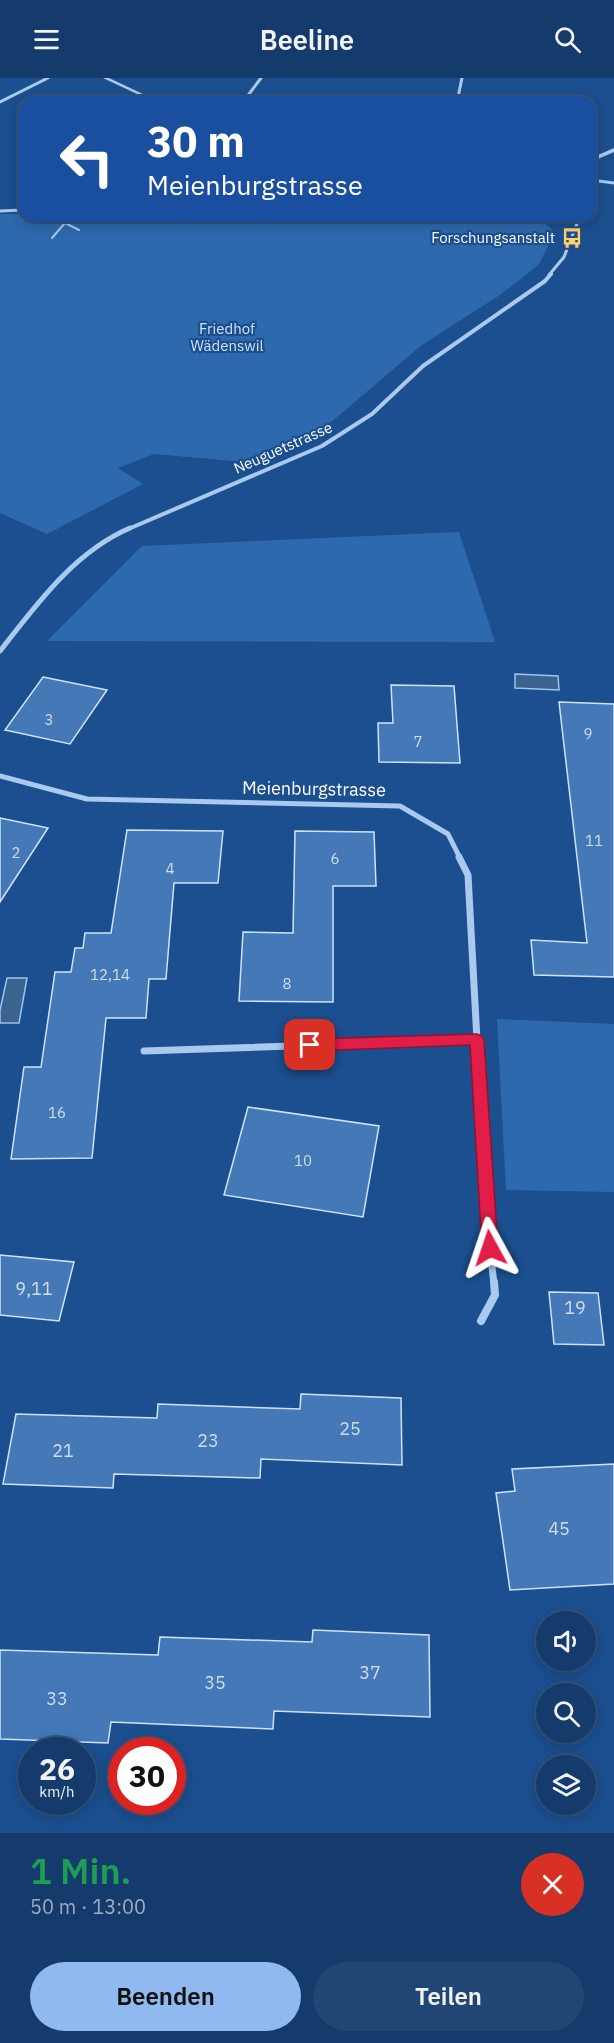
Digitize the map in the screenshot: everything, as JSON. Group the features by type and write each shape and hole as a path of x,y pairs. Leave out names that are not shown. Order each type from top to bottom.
{"street":[{"path":"0,102 48,78"},
{"path":"105,78 145,96"},
{"path":"248,96 261,78"},
{"path":"458,96 462,78"},
{"path":"0,97 7,98"},
{"path":"597,157 614,150"},
{"path":"597,182 614,183"},
{"path":"0,211 18,210"},
{"name":"Neuguetstrasse","path":"0,651 49,589 83,558 123,531 322,446 372,414 423,366 546,281 564,257 578,222"},
{"name":"Meienburgstrasse","path":"0,776 87,799 400,806 448,834 468,875 488,1224 495,1295 481,1321"},
{"path":"144,1051 477,1040"}],"lane":[{"path":"52,238 65,223 79,230"}],"green space":[{"name":"Friedhof Wädenswil","path":"0,214 18,214 18,222 543,222 555,232 539,264 531,271 500,295 422,345 331,422 296,442 245,462 154,454 118,468 143,484 47,534 0,513"},
{"path":"459,532 495,642 47,641 142,546"},
{"path":"497,1019 614,1024 614,1192 506,1190"}],"shaded area":[{"path":"515,674 558,676 559,690 515,688"},
{"path":"7,978 27,978 19,1023 0,1023 0,1010"}],"building":[{"path":"43,677 107,690 70,744 5,730"},
{"path":"391,685 454,686 460,763 379,762 378,723 393,723"},
{"path":"559,702 614,704 614,977 534,975 531,940 587,943"},
{"path":"0,818 48,828 0,902"},
{"path":"127,830 223,831 218,883 174,883 166,979 149,979 146,1018 106,1018 92,1158 11,1159 24,1067 41,1067 55,972 71,972 75,948 83,948 85,933 111,933"},
{"path":"295,831 374,832 376,886 333,886 333,1002 239,1001 243,932 293,933"},
{"path":"248,1107 379,1126 363,1217 224,1195"},
{"path":"0,1255 74,1262 59,1321 0,1315"},
{"path":"549,1292 598,1293 604,1345 554,1344"},
{"path":"301,1394 401,1398 402,1465 261,1459 260,1478 114,1474 113,1488 3,1484 16,1414 157,1418 158,1404 300,1409"},
{"path":"614,1464 614,1584 510,1590 496,1493 515,1491 512,1469"},
{"path":"313,1630 429,1635 430,1717 274,1711 273,1729 111,1722 108,1743 96,1743 96,1737 0,1739 0,1650 158,1655 160,1637 312,1642"}],"place":[{"name":"Forschungsanstalt","path":"572,238"}],"route":[{"path":"310,1045 477,1040 490,1248"}]}
